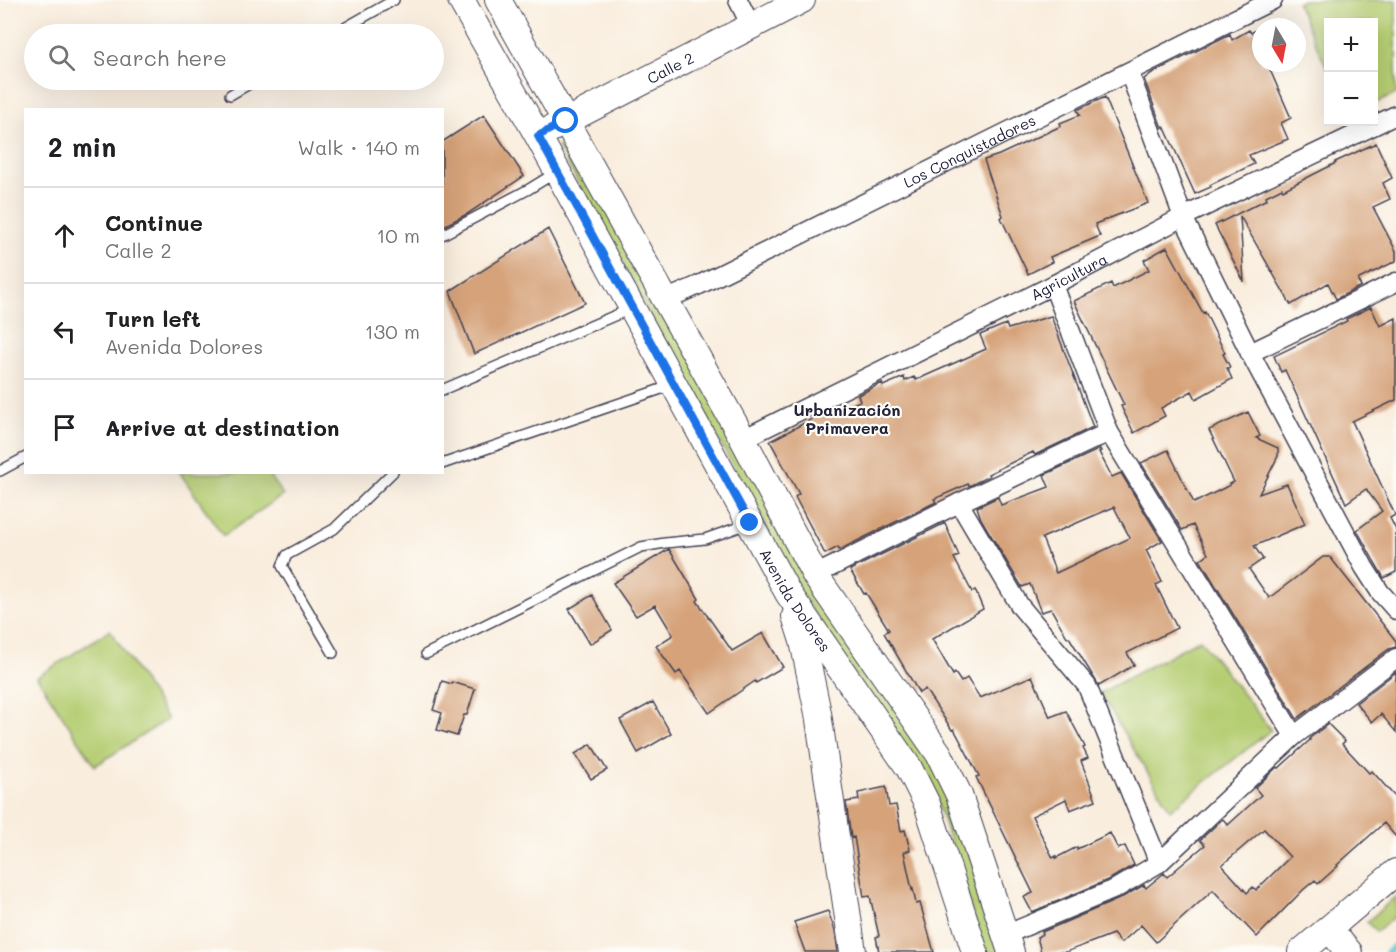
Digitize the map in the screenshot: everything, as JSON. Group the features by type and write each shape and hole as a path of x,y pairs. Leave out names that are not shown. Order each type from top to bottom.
{"main road":[{"name":"Avenida Dolores","path":"461,0 558,172 788,593 909,768 927,804 975,952"},
{"name":"Avenida Dolores","path":"498,0 743,439 815,575 939,754 959,795 1008,943"},
{"name":"Calle 2","path":"538,136 802,0"},
{"path":"788,593 803,642 818,713 853,952"},
{"path":"1301,952 1396,872"},
{"path":"1329,929 1349,952"}],"street":[{"path":"738,0 751,26"},
{"name":"Los Conquistadores","path":"665,300 1273,0"},
{"path":"1129,72 1183,217 1250,353 1364,567 1380,592 1396,610"},
{"name":"Agricultura","path":"743,439 1053,285 1183,217 1396,115"},
{"path":"1250,353 1396,282"},
{"path":"1053,285 1109,432 1294,736"},
{"path":"815,575 1109,432"},
{"path":"959,503 1020,606 1087,686 1159,863"},
{"path":"1008,943 1115,889 1159,863 1294,736 1396,658"}],"lane":[{"path":"352,24 394,0"},
{"path":"230,95 239,90"},
{"path":"444,234 558,172"},
{"path":"444,389 632,308"},
{"path":"444,463 674,384"},
{"path":"0,471 24,458"},
{"path":"333,652 282,566 287,555 334,529 391,474"},
{"path":"426,654 640,547 705,539 750,523"}],"green space":[{"path":"1303,0 1396,0 1396,94 1378,102 1378,18 1324,18 1324,61 1306,18 1297,3"},
{"path":"569,140 931,758 951,798 1002,952 985,952 937,801 797,587 558,146"},
{"path":"181,474 268,474 283,495 223,536"},
{"path":"110,630 168,719 95,766 37,677"},
{"path":"1200,639 1271,730 1170,810 1100,693"},
{"path":"1396,896 1396,915 1376,932 1367,922"}],"building":[{"path":"1249,30 1252,72 1271,72 1291,118 1281,123 1288,139 1249,155 1254,164 1195,194 1164,126 1162,128 1144,79 1230,34 1232,40"},
{"path":"1105,97 1148,203 1095,224 1100,236 1050,257 1052,262 1028,274 1001,218 1003,216 984,160 1061,126 1060,123 1080,115 1077,110"},
{"path":"484,115 524,176 467,214 444,226 444,141"},
{"path":"1376,143 1392,178 1383,183 1390,199 1373,207 1396,251 1396,261 1359,279 1361,286 1336,299 1328,283 1291,305 1240,216 1244,282 1215,225 1267,199 1266,196 1282,188 1283,190"},
{"path":"548,229 585,303 474,354 450,291"},
{"path":"1167,247 1203,313 1205,312 1225,353 1223,354 1230,367 1227,368 1232,379 1196,399 1192,391 1161,408 1165,416 1134,433 1121,406 1124,405 1074,301 1111,283 1113,288 1149,270 1144,260"},
{"path":"1371,307 1380,326 1396,318 1396,400 1352,421 1395,515 1390,518 1396,530 1396,572 1384,578 1357,530 1382,511 1366,489 1346,503 1285,370 1281,372 1274,356"},
{"path":"1051,316 1093,427 1035,455 1033,452 969,486 968,484 934,499 936,502 839,550 838,547 825,554 795,497 799,494 770,441 827,411 829,414 860,401 858,395 882,383 883,386 904,377 905,381 914,377 916,380 986,349 980,335 1006,324 1008,329"},
{"path":"1248,412 1260,436 1256,438 1278,448 1278,456 1259,494 1287,484 1305,524 1254,546 1263,559 1249,569 1269,598 1323,557 1330,557 1396,641 1396,647 1389,649 1297,719 1200,560 1208,554 1193,525 1182,530 1141,463 1168,450 1194,503 1234,482 1209,430"},
{"path":"1100,449 1099,452 1112,477 1121,473 1162,541 1146,550 1162,582 1156,585 1177,628 1127,653 1134,665 1099,686 1051,609 1041,612 1030,584 1022,587 981,519 977,507 998,497 1001,505 1049,487 1044,475","holes":["1114,507 1130,538 1056,573 1042,538"]},
{"path":"945,523 959,556 954,558 972,592 975,590 983,609 932,639 953,675 955,673 961,682 967,678 980,698 1032,676 1050,717 1066,711 1085,747 1083,748 1088,758 1081,761 1096,800 1070,810 1066,799 1032,816 1053,858 1110,833 1118,849 1125,846 1134,865 1110,879 1032,912 1024,897 1033,893 976,777 979,776 954,729 952,730 925,689 919,693 884,633 889,630 850,570"},
{"path":"669,549 699,599 697,601 732,651 763,633 783,667 756,683 755,681 709,713 680,671 676,674 656,646 673,635 655,605 636,616 613,583"},
{"path":"592,595 612,630 590,644 569,609"},
{"path":"1396,672 1396,732 1381,714 1372,722 1356,703"},
{"path":"442,681 475,689 467,715 464,715 457,736 437,730 442,713 433,710"},
{"path":"653,702 671,734 638,753 620,720"},
{"path":"1328,724 1345,741 1342,744 1369,773 1372,771 1396,798 1396,837 1384,823 1318,884 1315,880 1303,890 1257,937 1213,890 1156,942 1141,925 1121,943 1113,934 1066,952 1041,952 1037,937 1043,934 1042,932 1119,899 1144,885 1146,888 1164,873 1167,877 1205,845 1200,840 1218,823 1223,819 1228,825 1261,795 1255,788","holes":["1264,829 1290,857 1256,890 1253,887 1247,893 1222,865"]},
{"path":"591,744 607,770 591,779 575,754"},
{"path":"886,787 889,806 896,805 901,831 905,830 910,850 904,852 912,890 916,904 920,903 934,952 879,952 876,937 879,936 870,896 864,897 846,802 859,800 858,793"},
{"path":"828,911 835,931 838,952 805,952 794,922"}],"waterway":[{"path":"1388,952 1396,945"}],"district":[{"name":"Urbanización Primavera","path":"847,418"}],"route":[{"path":"566,121 538,136 750,523"}]}
